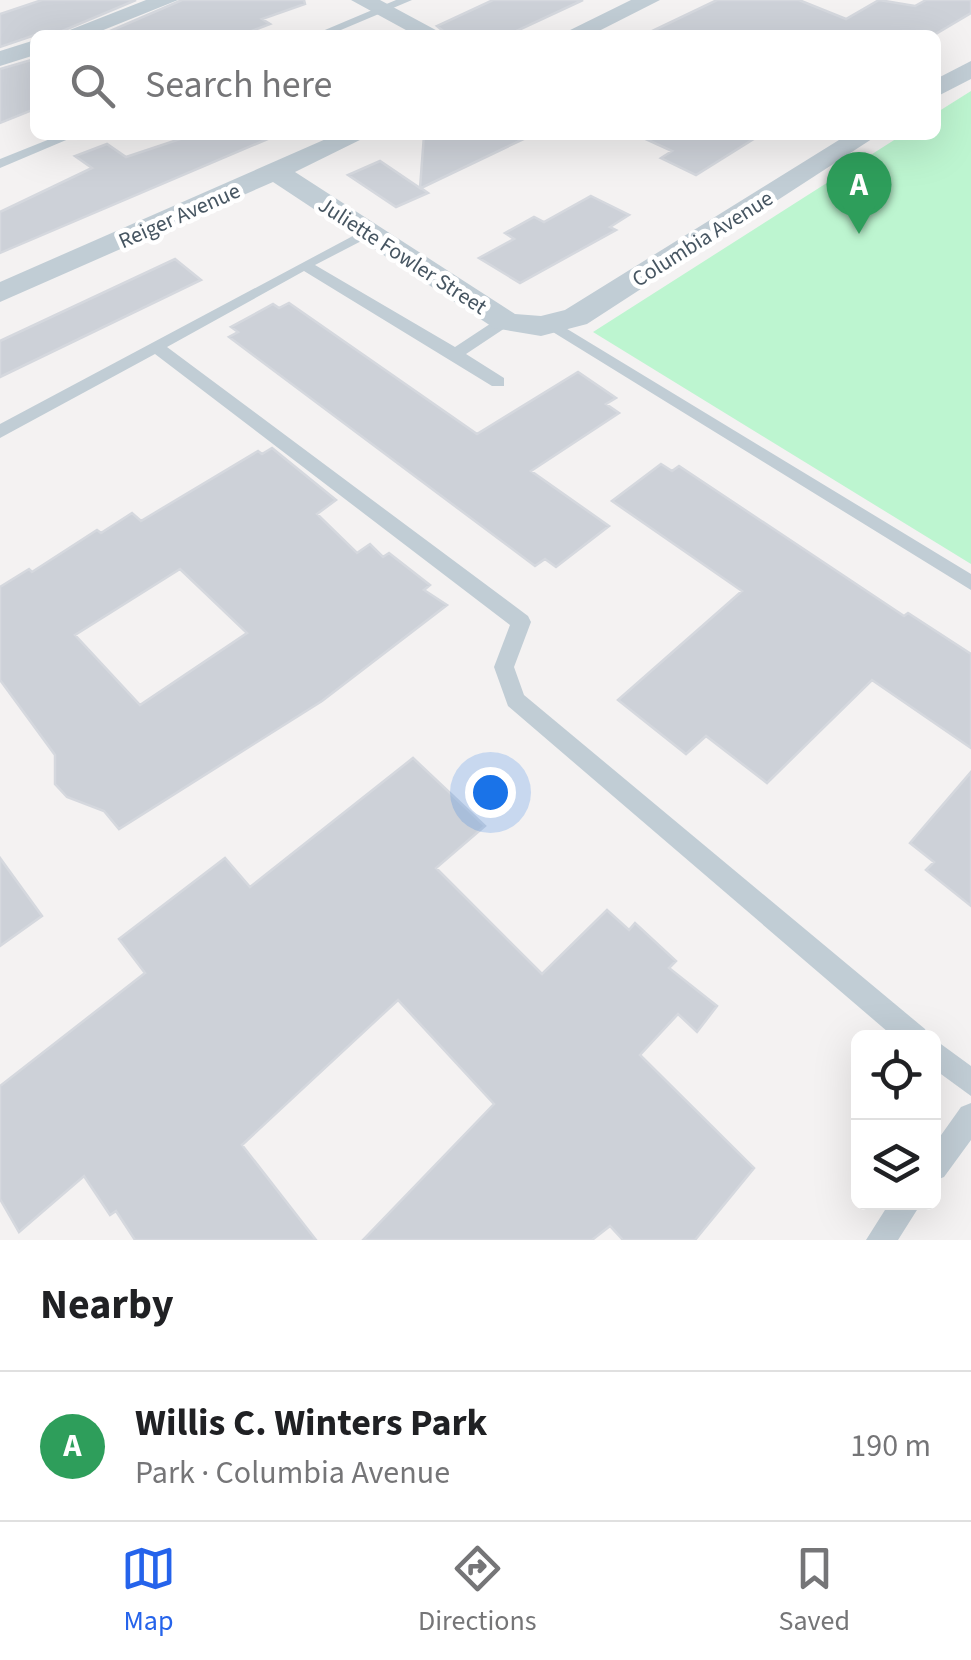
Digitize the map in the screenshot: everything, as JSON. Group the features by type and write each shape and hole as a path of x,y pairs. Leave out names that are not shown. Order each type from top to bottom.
{"street":[{"path":"82,30 167,0"},
{"path":"583,30 650,0"},
{"path":"372,5 422,30"},
{"path":"0,59 30,49"},
{"path":"941,87 971,68"},
{"name":"Reiger Avenue","path":"0,292 346,140"},
{"name":"Columbia Avenue","path":"531,325 576,317 857,140"},
{"name":"Juliette Fowler Street","path":"277,173 366,233 531,325"}],"lane":[{"path":"328,30 372,5 406,0"},
{"path":"0,164 59,140"},
{"path":"0,432 366,233"},
{"path":"304,265 498,382"},
{"path":"455,354 531,325 971,583"},
{"path":"157,347 521,622 504,667 516,700 907,1030"},
{"path":"941,1058 971,1084"},
{"path":"941,1158 971,1117"},
{"path":"880,1240 902,1210"}],"green space":[{"path":"971,91 971,564 593,332 894,140 941,140 941,110"}],"building":[{"path":"42,0 136,0 65,30 30,30 30,37 0,47 0,14"},
{"path":"182,0 304,0 305,4 262,19 270,24 254,30 113,30"},
{"path":"493,0 583,0 519,30 442,30 437,26"},
{"path":"717,0 799,0 846,19 879,0 915,6 926,0 971,0 971,13 941,31 654,30"},
{"path":"30,60 30,111 0,123 0,69"},
{"path":"177,140 265,140 0,253 0,212 92,168 75,156 107,144 126,157"},
{"path":"424,140 522,140 421,188 428,193 396,207 348,175 380,161 420,188"},
{"path":"648,140 752,140 696,175 661,158 672,151"},
{"path":"591,196 629,215 610,227 616,230 520,283 479,258 514,239 505,233 534,217 544,222"},
{"path":"175,259 201,280 0,377 0,341"},
{"path":"289,303 477,434 578,372 616,398 606,404 619,413 531,471 609,526 556,567 545,559 535,566 229,337 238,332 231,327 273,304 279,308"},
{"path":"272,448 336,500 317,514 357,553 370,544 383,557 389,553 430,585 424,590 447,605 322,701 119,829 104,811 67,797 55,784 55,755 0,680 0,587 29,569 32,572 97,530 101,533 132,513 141,521 258,451 262,454","holes":["180,569 247,633 140,705 75,635"]},
{"path":"661,464 672,471 679,466 904,616 908,613 971,654 971,748 872,680 767,783 706,736 686,754 618,700 742,591 612,501"},
{"path":"413,758 485,826 436,868 542,974 607,910 629,930 635,923 676,961 669,968 717,1006 697,1032 678,1014 640,1055 754,1168 695,1240 623,1240 610,1226 592,1240 363,1240 494,1104 398,1000 242,1145 316,1240 135,1240 116,1211 110,1215 84,1176 19,1232 0,1199 0,1086 145,973 119,939 225,858 250,887"},
{"path":"971,772 971,906 926,870 934,862 910,843"},
{"path":"0,858 42,916 0,946"}],"place":[{"name":"Willis C. Winters Park","path":"859,234"}]}
